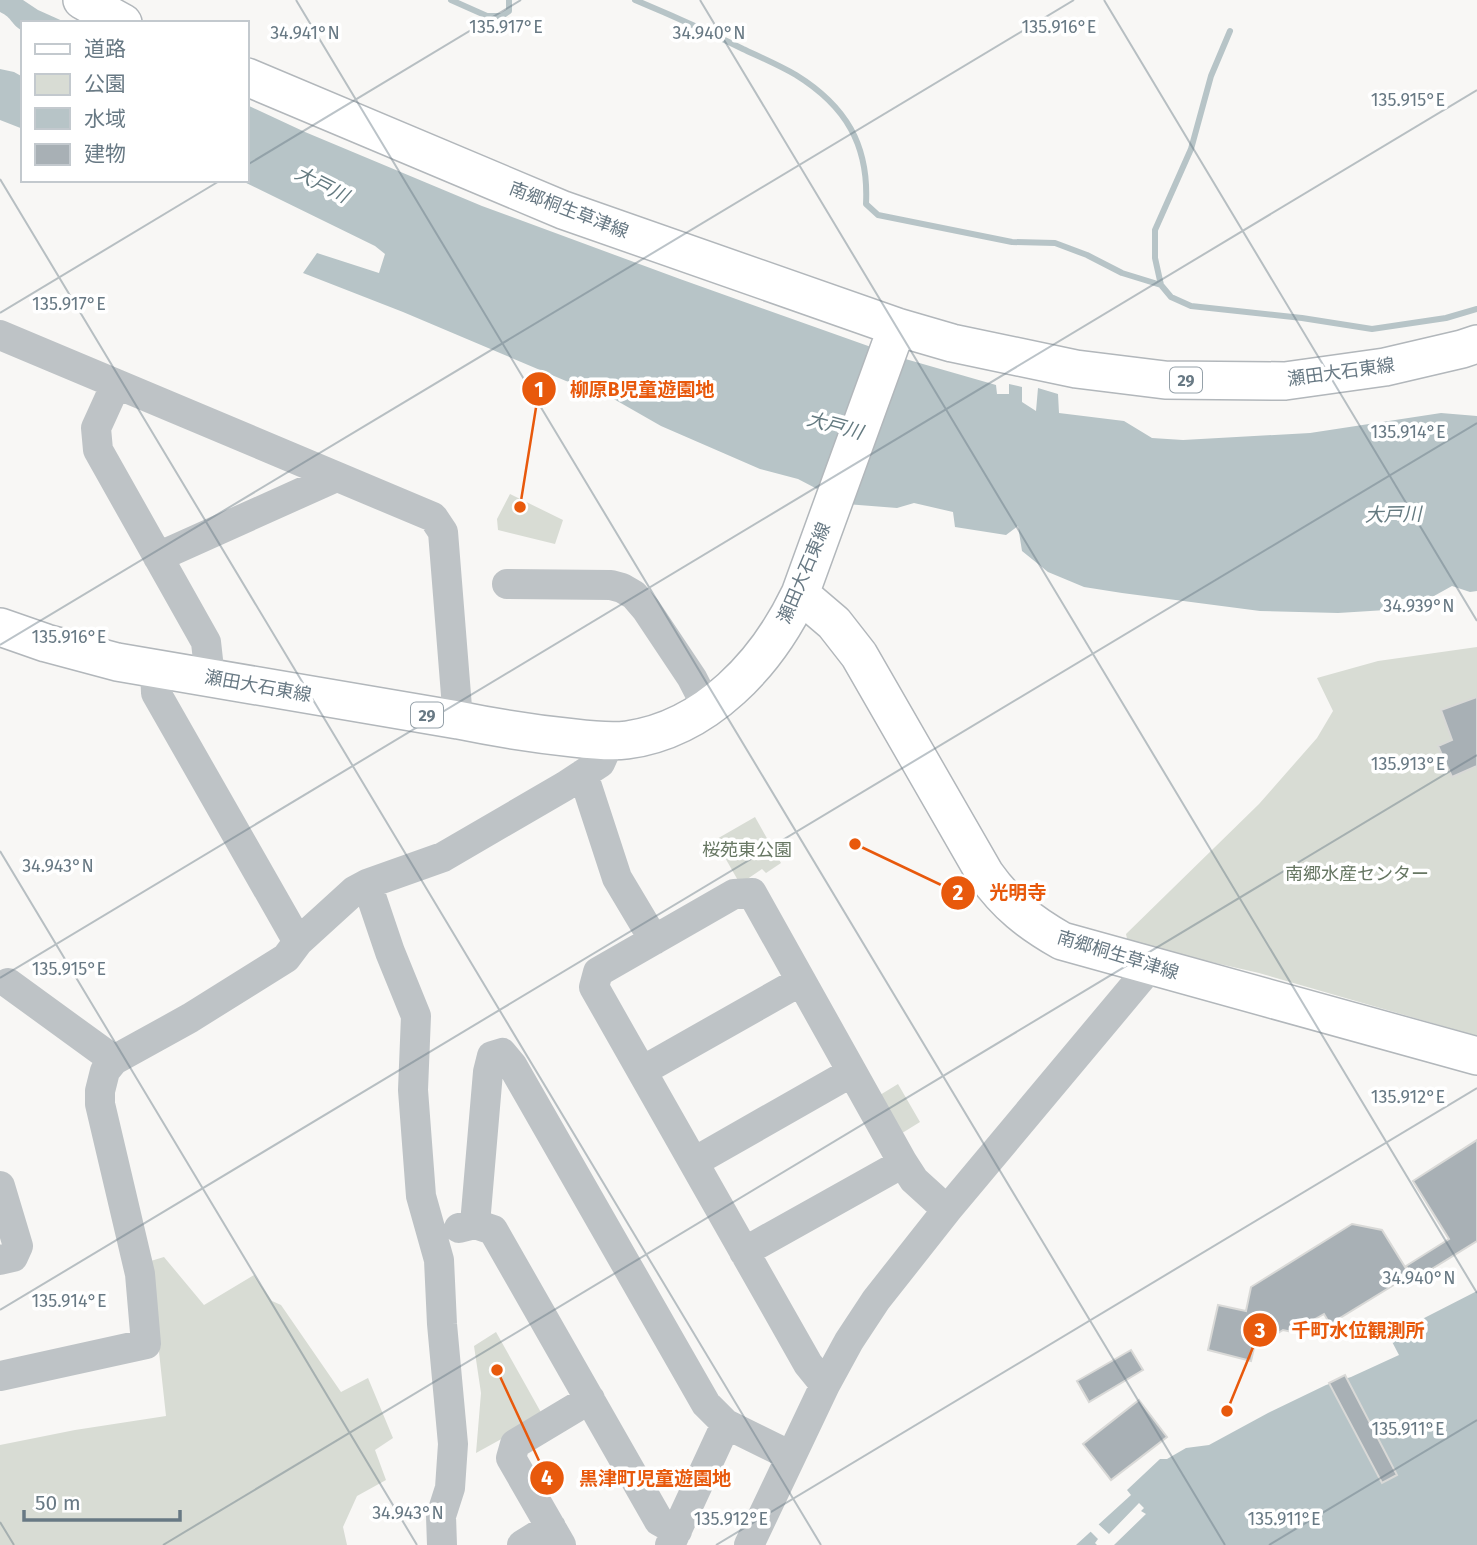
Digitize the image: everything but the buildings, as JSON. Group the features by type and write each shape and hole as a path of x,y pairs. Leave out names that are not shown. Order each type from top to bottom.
{"main road":[{"path":"82,0 119,21"},
{"name":"南郷桐生草津線","path":"248,77 563,210 893,336"},
{"name":"瀬田大石東線","path":"0,627 81,653 155,669 505,730 627,740 675,726 707,707 753,668 781,630 803,585 893,336 952,343 1076,369 1165,380 1285,381 1385,367 1477,344"},
{"name":"南郷桐生草津線","path":"803,585 859,655 996,891 1012,908 1036,926 1062,941 1477,1056"}],"street":[{"path":"0,335 433,517 443,532 458,720"},
{"path":"116,384 96,428 98,450 206,642 206,676"},
{"path":"158,557 336,477"},
{"path":"507,584 611,585 634,595 691,678 707,707"},
{"path":"155,669 156,693 298,942"},
{"path":"0,1376 146,1344 140,1274 100,1104 105,1071 114,1059 190,1018 286,958 298,942 354,891 443,858 565,786 600,763 607,740"},
{"path":"583,774 617,878 654,940"},
{"path":"367,884 390,952 416,1016 413,1090 421,1196 439,1260 453,1444 450,1488 441,1516 442,1545"},
{"path":"825,1385 807,1364 594,987 598,972 734,894 752,893 903,1163 914,1180 947,1210"},
{"path":"749,1545 825,1385 876,1300 947,1210 1151,966"},
{"path":"642,1071 801,981"},
{"path":"8,983 114,1059"},
{"path":"475,1223 488,1072 492,1056 502,1053 512,1065 706,1404 726,1424 791,1456"},
{"path":"694,1162 852,1072"},
{"path":"744,1252 903,1163"},
{"path":"0,1186 18,1246 13,1256 0,1260"},
{"path":"430,1231 475,1223 493,1230 659,1521 673,1538 726,1424"},
{"path":"522,1545 556,1536 511,1458 515,1444 590,1399"}],"green space":[{"path":"510,494 563,520 555,544 498,530 497,519"},
{"name":"南郷水産センター","path":"1477,647 1477,1036 1259,973 1128,943 1126,934 1259,804 1317,738 1333,711 1317,678 1378,661"},
{"name":"桜苑東公園","path":"755,817 781,863 766,873 762,869 740,884 715,840"},
{"path":"898,1084 920,1122 899,1135 875,1098"},
{"path":"164,1257 204,1305 254,1275 272,1301 281,1305 341,1392 368,1378 393,1438 375,1450 386,1480 357,1496 343,1527 347,1545 0,1545 0,1445 166,1416 159,1352 144,1263"},
{"path":"496,1332 543,1416 476,1453 481,1393 474,1346"}],"water":[{"path":"0,0 23,0 63,21 21,21 21,30 0,12"},
{"path":"0,69 21,76 21,128 0,120"},
{"name":"大戸川","path":"248,105 482,206 680,279 902,358 996,385 997,394 1009,394 1009,384 1022,387 1022,402 1036,411 1038,388 1058,394 1059,413 1124,421 1152,438 1183,440 1310,433 1441,413 1477,416 1477,591 1470,592 1452,586 1434,596 1392,600 1386,610 1338,613 1260,611 1084,587 1048,572 1022,551 1018,526 1006,535 955,527 953,512 914,503 897,508 846,504 798,479 760,469 661,426 598,390 566,381 303,273 317,253 379,273 385,254 375,246 244,182 248,182"},
{"path":"1477,1291 1477,1545 1076,1545 1131,1495 1127,1490 1160,1459 1167,1459 1186,1448 1209,1445 1326,1385 1351,1377 1399,1355 1389,1336"}],"pier":[{"path":"1139,1503 1144,1508 1141,1511 1146,1514 1114,1545 1095,1543 1098,1539 1088,1529 1096,1522 1109,1534"}],"waterway":[{"path":"451,0 487,16 502,16 509,11 509,0"},
{"path":"635,0 783,68 828,100 841,114 858,145 866,183 866,204 878,215 1012,242 1055,243 1087,255 1122,273 1161,285 1171,297 1191,306 1372,329 1446,318 1477,309"},
{"path":"1161,285 1155,258 1155,230 1191,149 1211,76 1230,31"}],"place":[{"name":"柳原B児童遊園地","path":"520,507"},
{"name":"光明寺","path":"855,844"},
{"name":"黒津町児童遊園地","path":"497,1370"},
{"name":"千町水位観測所","path":"1227,1411"}]}
